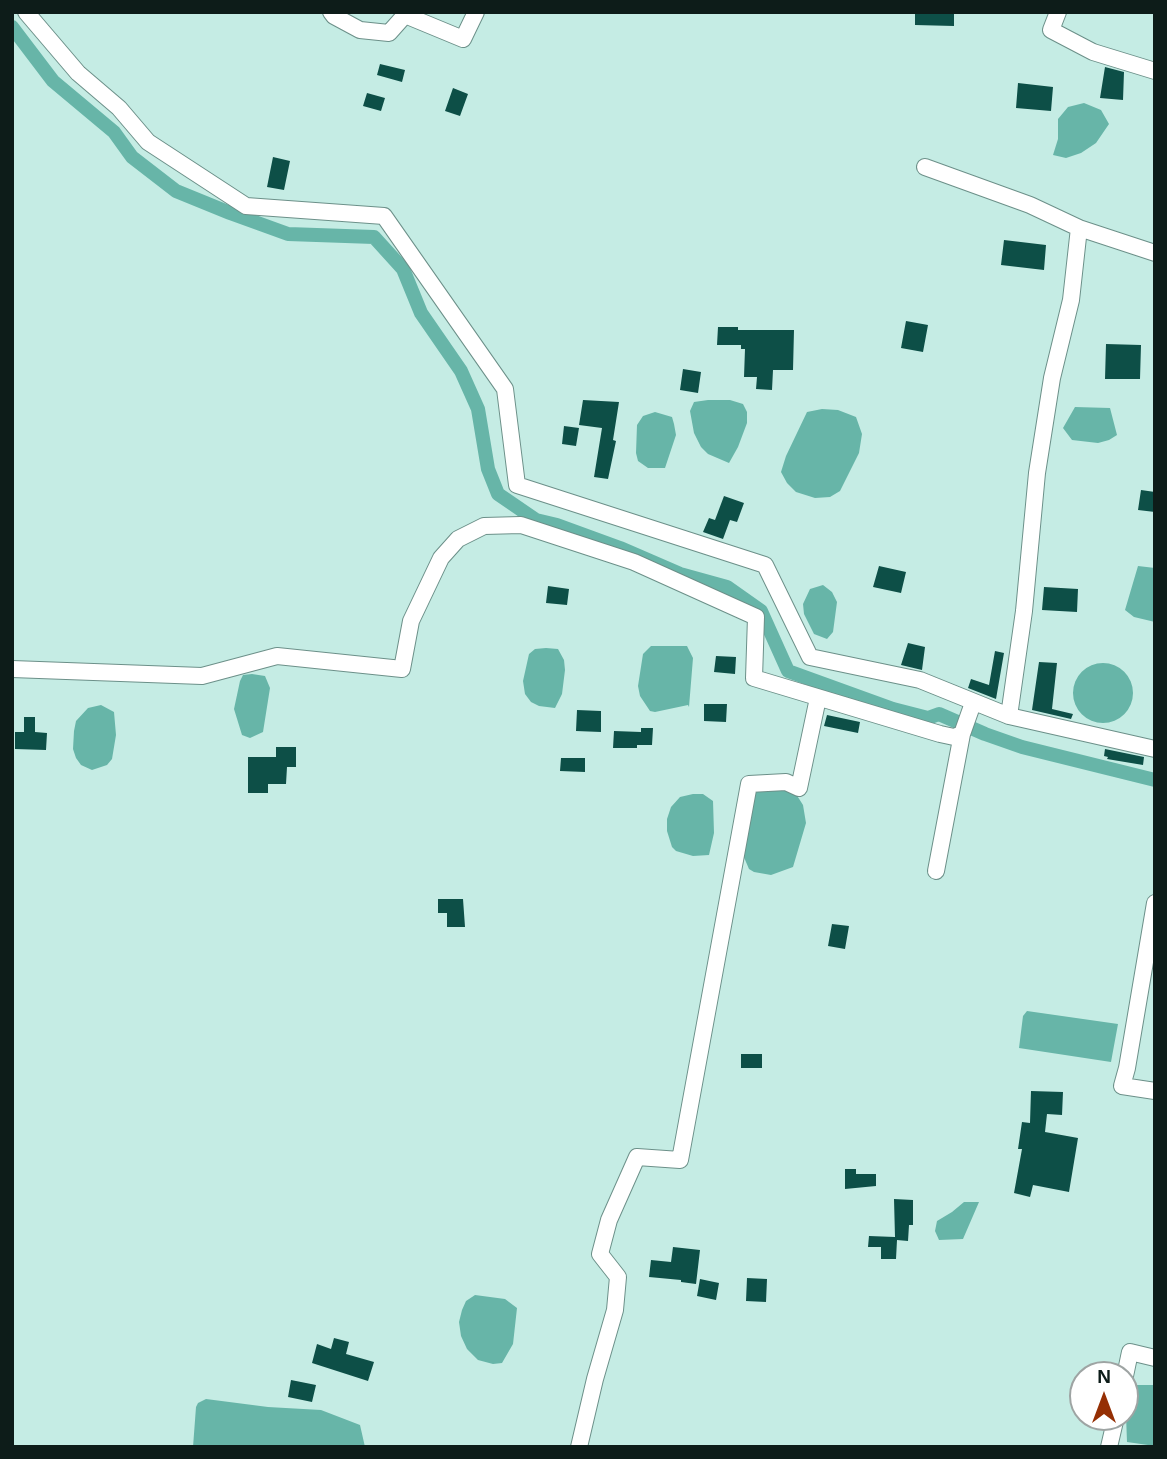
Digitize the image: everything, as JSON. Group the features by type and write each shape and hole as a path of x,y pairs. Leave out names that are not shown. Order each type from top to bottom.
{"street":[{"path":"26,12 78,73 119,108 148,142 246,206 384,216 505,389 517,485 765,565 810,657 920,680 972,705 1009,716 1155,749"},
{"path":"331,12 360,30 389,33 405,15 463,39 476,12"},
{"path":"1058,12 1051,30 1093,52 1155,71"},
{"path":"925,167 1030,205 1079,228 1155,253"},
{"path":"1009,716 1024,611 1037,473 1052,378 1071,300 1079,228"},
{"path":"12,669 202,676 278,656 402,669 411,621 441,558 458,539 484,526 521,525 634,562 756,617 754,678 940,734 954,737 962,734"},
{"path":"579,1447 615,1310 618,1277 600,1254 609,1220 637,1157 680,1160 748,784 786,782 799,788 818,698"},
{"path":"936,871 962,734 972,705"},
{"path":"1155,903 1122,1086 1155,1091"},
{"path":"1128,1361 1130,1352 1155,1358"}],"shaded area":[{"path":"1084,103 1101,110 1109,124 1096,143 1081,153 1066,158 1053,155 1058,139 1058,119 1068,107"},
{"path":"730,400 743,404 747,412 747,423 729,463 708,454 694,433 690,411 694,402"},
{"path":"1075,407 1110,408 1117,435 1098,443 1072,440 1063,428"},
{"path":"838,410 856,417 862,434 859,453 840,491 830,497 815,498 796,492 781,472 807,412"},
{"path":"655,412 672,417 676,435 665,468 648,468 638,461 636,453 637,425 643,416"},
{"path":"1138,566 1155,568 1155,622 1134,617 1125,610"},
{"path":"823,585 832,592 837,602 833,632 827,639 814,634 804,614 803,604 810,589"},
{"path":"651,646 687,646 693,658 689,707 650,711 640,696 638,686 643,654"},
{"path":"535,649 558,649 564,660 562,694 555,708 531,702 525,694 523,681 529,654"},
{"path":"1103,663 1120,668 1128,676 1133,693 1128,710 1120,718 1103,723 1086,718 1078,710 1073,693 1078,676 1086,668"},
{"path":"243,675 265,676 270,688 263,732 250,738 242,735 234,709"},
{"path":"101,705 114,712 116,735 112,759 107,765 92,770 81,765 76,758 73,749 74,731 76,721 88,708"},
{"path":"763,788 786,789 796,794 803,805 806,823 793,867 771,875 749,869 743,855 755,793"},
{"path":"703,794 713,801 714,833 709,855 693,856 676,851 667,831 671,807 680,797"},
{"path":"1027,1011 1118,1024 1111,1062 1019,1048 1023,1016"},
{"path":"964,1202 979,1202 963,1239 939,1240 935,1231 937,1221"},
{"path":"475,1295 505,1299 517,1308 513,1344 502,1363 493,1364 478,1360 467,1349 461,1336 459,1322 462,1310 466,1301"},
{"path":"1139,1385 1155,1385 1155,1446 1127,1442 1127,1431 1139,1431"},
{"path":"206,1399 321,1410 360,1425 365,1447 193,1447 196,1407"}],"building":[{"path":"915,12 954,12 954,26 915,25"},
{"path":"380,64 405,70 402,82 377,75"},
{"path":"1105,67 1124,72 1123,100 1100,98"},
{"path":"1018,83 1053,87 1051,111 1016,108"},
{"path":"453,88 468,94 460,116 445,111"},
{"path":"367,93 385,98 381,111 363,106"},
{"path":"273,157 290,161 284,190 267,187"},
{"path":"1004,240 1046,245 1044,270 1001,265"},
{"path":"906,321 928,325 923,352 901,348"},
{"path":"718,327 738,327 738,330 794,330 793,370 773,370 772,390 756,389 757,377 744,377 745,349 741,349 741,345 717,345"},
{"path":"1106,344 1141,345 1140,379 1105,379"},
{"path":"683,369 701,372 698,393 680,390"},
{"path":"583,400 619,402 613,440 616,441 608,479 594,477 602,428 579,425"},
{"path":"564,426 579,428 576,446 562,444"},
{"path":"1141,490 1155,492 1155,512 1138,510"},
{"path":"724,496 744,503 737,522 730,520 723,539 703,532 709,518 715,520"},
{"path":"879,566 906,572 901,593 873,587"},
{"path":"548,586 569,589 567,605 546,603"},
{"path":"1044,587 1078,589 1077,612 1042,610"},
{"path":"908,643 925,647 922,670 901,665"},
{"path":"995,651 1004,653 996,699 968,688 971,679 989,685"},
{"path":"716,656 736,657 735,674 714,672"},
{"path":"1039,662 1057,663 1052,709 1073,714 1071,719 1032,710"},
{"path":"704,704 727,704 726,722 704,721"},
{"path":"577,710 601,711 601,732 576,731"},
{"path":"827,715 860,722 858,733 824,726"},
{"path":"24,717 35,717 35,732 47,733 46,750 15,749 15,732 24,732"},
{"path":"641,728 653,728 652,745 613,748 614,731 641,732"},
{"path":"276,747 296,747 296,767 287,767 286,784 268,784 268,793 248,793 248,757 276,757"},
{"path":"1105,749 1144,757 1143,765 1107,759 1108,757 1104,756"},
{"path":"561,758 585,758 585,772 560,771"},
{"path":"438,899 463,899 465,927 447,927 447,913 438,913"},
{"path":"832,924 849,926 845,949 828,946"},
{"path":"741,1054 762,1054 762,1068 741,1068"},
{"path":"1031,1091 1063,1092 1062,1115 1047,1114 1045,1132 1078,1138 1069,1192 1033,1185 1030,1197 1014,1193 1022,1149 1018,1149 1022,1122 1030,1123"},
{"path":"845,1169 856,1169 856,1174 876,1174 876,1186 845,1189"},
{"path":"894,1199 913,1200 913,1225 909,1225 908,1241 897,1240 896,1259 881,1259 881,1247 868,1247 869,1236 895,1237"},
{"path":"673,1247 700,1250 696,1284 649,1277 651,1260 671,1262"},
{"path":"747,1278 767,1279 766,1302 746,1301"},
{"path":"700,1279 719,1283 716,1300 697,1296"},
{"path":"334,1338 349,1342 346,1354 374,1362 368,1381 312,1363 317,1344 331,1349"},
{"path":"291,1380 316,1385 312,1402 288,1397"}],"waterway":[{"path":"12,27 53,81 114,132 132,157 176,191 288,234 374,237 403,269 421,313 461,371 478,409 488,469 498,494 536,520 620,548 680,574 727,587 761,611 788,671 893,709 928,718 939,714 1022,747 1155,780"}]}
